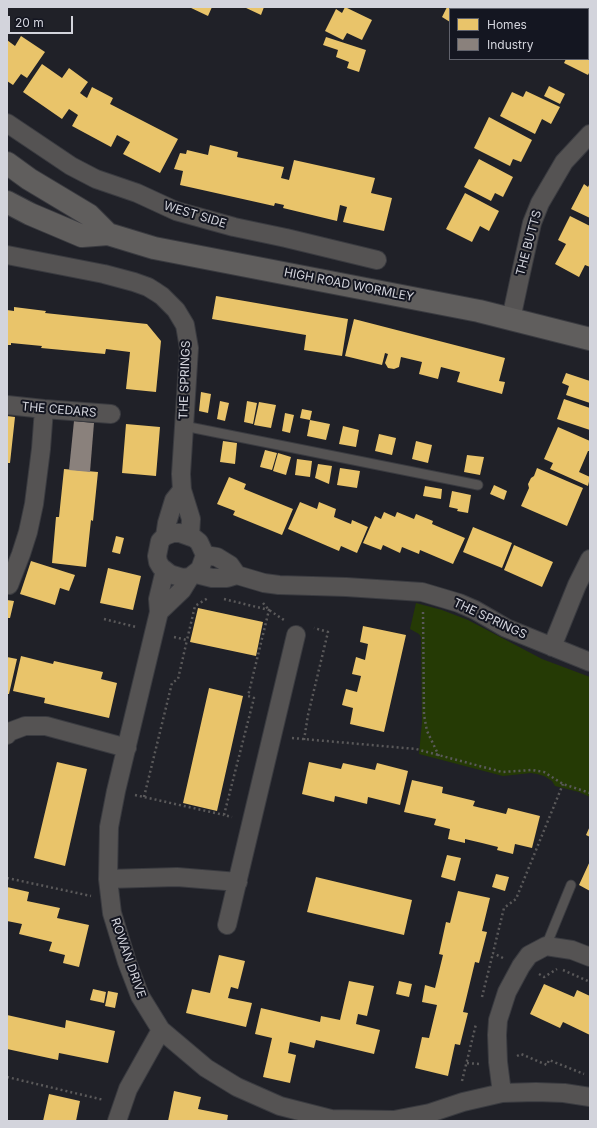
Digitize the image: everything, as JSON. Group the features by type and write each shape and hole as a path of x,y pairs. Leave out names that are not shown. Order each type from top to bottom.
{"main road":[{"path":"7,163 29,179 89,216 108,234"},
{"path":"7,202 30,214 82,236 108,234"},
{"name":"HIGH ROAD WORMLEY","path":"108,234 154,248 319,278 479,311 590,339"}],"street":[{"name":"WEST SIDE","path":"7,123 71,166 96,180 136,193 176,211 234,227 377,260"},
{"name":"THE BUTTS","path":"511,319 532,223 540,203 564,162 590,134"},
{"name":"THE SPRINGS","path":"7,255 104,274 148,287 170,303 181,318 185,325 189,348 181,474 182,490 191,519 190,536"},
{"name":"THE CEDARS","path":"7,405 111,414"},
{"path":"9,585 23,547 34,504 41,449 44,409"},
{"path":"165,536 167,523 174,500 182,490"},
{"path":"159,612 182,590 200,569 205,555 199,542 190,536 180,533 173,533 165,536 160,541 157,556 158,562 165,570 177,576 193,576"},
{"name":"THE SPRINGS","path":"205,555 217,557 230,565 237,575"},
{"path":"552,647 577,584 590,559"},
{"name":"ROWAN DRIVE","path":"165,570 158,600 159,612 116,791 109,827 109,887 112,913 127,962 140,996 161,1030 206,1068 237,1087 280,1106 331,1119 394,1121 430,1113 463,1102 502,1093 564,1093 590,1097"},
{"name":"THE SPRINGS","path":"193,576 227,578 237,575 264,583 278,585 346,587 422,592 459,603 475,610 506,628 590,662"},
{"path":"227,925 296,635"},
{"path":"7,735 9,732 25,726 46,726 127,748"},
{"path":"109,887 177,877 238,882"},
{"path":"502,1093 498,1062 498,1020 507,992 521,966 529,955 546,946 572,950 590,957"},
{"path":"117,1121 128,1089 161,1030"}],"lane":[{"path":"184,426 478,485"},
{"path":"546,946 571,885"}],"path":[{"path":"422,592 424,715 427,731 439,756"},
{"path":"144,797 172,683 178,679 195,606 211,596"},
{"path":"218,598 269,610 248,696 254,698 224,815"},
{"path":"104,619 187,640"},
{"path":"272,734 304,740 416,749 502,772 532,770 544,772 563,784 590,793"},
{"path":"481,1005 504,908 516,899 563,784"},
{"path":"116,791 252,822"},
{"path":"7,878 94,896 109,887"},
{"path":"493,953 544,977 558,968 590,982"},
{"path":"463,1102 460,1089 477,1019"},
{"path":"467,1063 485,1064 498,1062 522,1054 547,1065 548,1060 590,1077"},
{"path":"7,1077 123,1104"}],"green space":[{"path":"416,603 442,610 468,620 542,659 590,677 590,797 579,792 555,786 552,781 537,774 531,773 503,776 419,754 422,722 421,637 419,634 410,629"}],"building: Homes":[{"path":"189,7 212,7 208,16"},
{"path":"244,7 264,7 261,15"},
{"path":"345,7 372,20 362,40 347,33 343,40 325,31 336,9 342,13"},
{"path":"447,7 486,7 449,8 449,21 442,17"},
{"path":"527,7 529,8 490,8"},
{"path":"590,28 590,71 588,75 564,63 566,60 589,60"},
{"path":"21,36 45,52 27,78 21,74 13,85 7,81 7,40 15,46"},
{"path":"326,37 366,50 359,72 347,68 349,62 336,57 338,50 323,45"},
{"path":"42,64 62,78 69,68 88,82 80,93 87,98 92,87 113,98 110,104 178,139 160,173 123,154 130,142 117,135 111,147 72,126 78,115 69,109 62,119 23,92"},
{"path":"549,86 565,94 560,104 544,96"},
{"path":"526,91 560,107 551,124 542,119 535,134 500,116 512,92 523,97"},
{"path":"489,117 532,140 521,162 513,159 510,166 474,148"},
{"path":"210,145 238,152 237,157 284,167 281,178 289,180 294,160 375,178 371,193 392,198 384,231 343,222 347,207 340,205 337,221 283,208 284,205 275,203 274,206 180,185 183,171 174,169 180,153 186,154 187,150 208,155"},
{"path":"479,159 513,177 503,197 495,193 491,201 464,187"},
{"path":"590,183 590,218 571,209 584,184 588,187"},
{"path":"465,193 499,211 489,231 480,226 472,242 446,229"},
{"path":"570,216 590,226 590,267 585,265 579,277 555,264 566,244 558,240"},
{"path":"216,296 348,319 342,356 304,350 306,335 212,319"},
{"path":"14,307 46,311 45,313 147,324 161,341 156,392 126,389 130,352 106,349 105,354 41,348 42,346 11,343 11,345 7,345 7,310 14,311"},
{"path":"354,319 505,358 499,381 505,382 502,394 457,382 460,372 441,367 438,379 419,374 422,362 401,357 399,367 394,369 388,368 385,363 388,354 385,353 382,365 345,356"},
{"path":"566,373 590,381 590,403 566,395 569,386 562,383"},
{"path":"201,392 211,394 208,413 199,411"},
{"path":"564,399 590,408 590,430 557,419"},
{"path":"220,401 229,403 225,421 217,419"},
{"path":"247,401 257,403 253,424 244,422"},
{"path":"259,402 276,405 271,428 254,425"},
{"path":"302,409 312,411 310,420 300,418"},
{"path":"285,413 294,415 290,433 282,431"},
{"path":"7,416 15,417 10,463 7,463"},
{"path":"310,420 330,424 326,440 307,436"},
{"path":"126,424 160,427 156,476 122,473"},
{"path":"343,426 359,430 356,447 339,444"},
{"path":"558,427 590,441 590,451 588,451 579,472 590,477 588,486 550,469 553,463 544,459"},
{"path":"379,434 396,438 392,455 375,451"},
{"path":"223,441 237,443 235,464 220,462"},
{"path":"416,441 432,445 428,463 412,459"},
{"path":"265,450 277,453 272,470 260,467"},
{"path":"278,453 291,457 286,475 273,471"},
{"path":"467,455 484,457 480,475 464,472"},
{"path":"297,459 312,461 310,477 295,475"},
{"path":"318,464 332,466 329,484 315,478"},
{"path":"340,468 360,471 357,488 337,485"},
{"path":"537,468 583,488 567,526 521,506 529,488 528,484 534,476"},
{"path":"64,469 98,472 86,567 52,563 56,517 59,517"},
{"path":"229,477 246,484 244,489 293,509 282,535 233,515 235,511 217,504"},
{"path":"494,485 507,491 504,500 490,494"},
{"path":"425,486 442,489 441,499 423,496"},
{"path":"452,491 471,495 468,513 457,511 458,509 449,507"},
{"path":"300,502 317,509 319,502 336,509 334,517 351,524 352,520 368,527 357,553 341,546 339,551 288,529"},
{"path":"384,512 395,517 397,512 414,519 416,514 433,521 432,524 465,538 453,564 420,550 419,554 402,547 400,553 383,545 381,550 363,543 375,516 381,519"},
{"path":"473,527 512,543 502,568 463,552"},
{"path":"116,536 124,538 120,554 112,552"},
{"path":"514,545 553,562 542,587 504,570"},
{"path":"31,561 75,575 69,591 60,588 55,605 20,594"},
{"path":"108,568 141,576 133,610 100,603"},
{"path":"7,600 14,601 10,618 7,618"},
{"path":"198,608 263,622 256,656 190,642"},
{"path":"363,626 406,635 384,732 350,724 353,708 342,705 346,689 357,692 361,676 352,674 356,657 365,660 368,644 360,642"},
{"path":"21,656 53,664 54,661 103,672 101,679 117,683 109,718 44,703 45,698 13,691"},
{"path":"7,657 17,659 9,694 7,694"},
{"path":"209,688 243,696 217,811 183,803"},
{"path":"57,762 87,769 65,866 34,858"},
{"path":"309,762 341,769 343,763 375,770 377,763 408,771 400,805 368,797 367,804 335,796 334,802 302,794"},
{"path":"412,780 443,787 442,793 475,801 473,806 506,814 508,808 540,816 532,848 515,844 513,854 497,850 498,847 465,839 465,843 448,839 450,829 434,825 436,819 404,812"},
{"path":"590,826 590,837 586,835"},
{"path":"447,855 461,858 455,881 441,877"},
{"path":"590,861 590,891 579,885"},
{"path":"496,874 509,877 505,891 492,887"},
{"path":"316,877 412,900 404,935 307,912"},
{"path":"7,887 29,892 27,901 60,908 57,918 89,925 79,967 63,963 65,955 49,951 52,942 19,934 22,924 7,921"},
{"path":"458,891 490,898 482,931 487,932 479,963 475,962 463,1012 468,1013 460,1045 455,1044 448,1076 415,1068 422,1037 429,1038 437,1005 422,1002 425,985 435,988 443,955 439,954 446,922 450,923"},
{"path":"219,955 245,961 238,989 231,987 228,998 252,1003 246,1027 186,1013 192,989 210,993"},
{"path":"349,981 374,986 367,1016 358,1014 356,1024 380,1030 374,1054 316,1040 314,1048 290,1042 288,1053 296,1055 290,1083 263,1077 272,1038 255,1034 261,1008 320,1022 321,1016 340,1020"},
{"path":"399,981 412,984 409,997 396,994"},
{"path":"544,984 574,997 577,990 590,996 590,1035 563,1022 560,1028 530,1014"},
{"path":"93,989 106,992 104,1003 90,1000"},
{"path":"108,991 118,993 115,1008 105,1006"},
{"path":"7,1015 65,1028 66,1020 115,1031 108,1063 59,1053 58,1060 7,1049"},
{"path":"174,1091 201,1097 198,1109 228,1115 227,1121 168,1121"},
{"path":"49,1094 80,1101 76,1121 43,1121"}],"building: Industry":[{"path":"74,421 94,423 90,472 69,470"}]}
